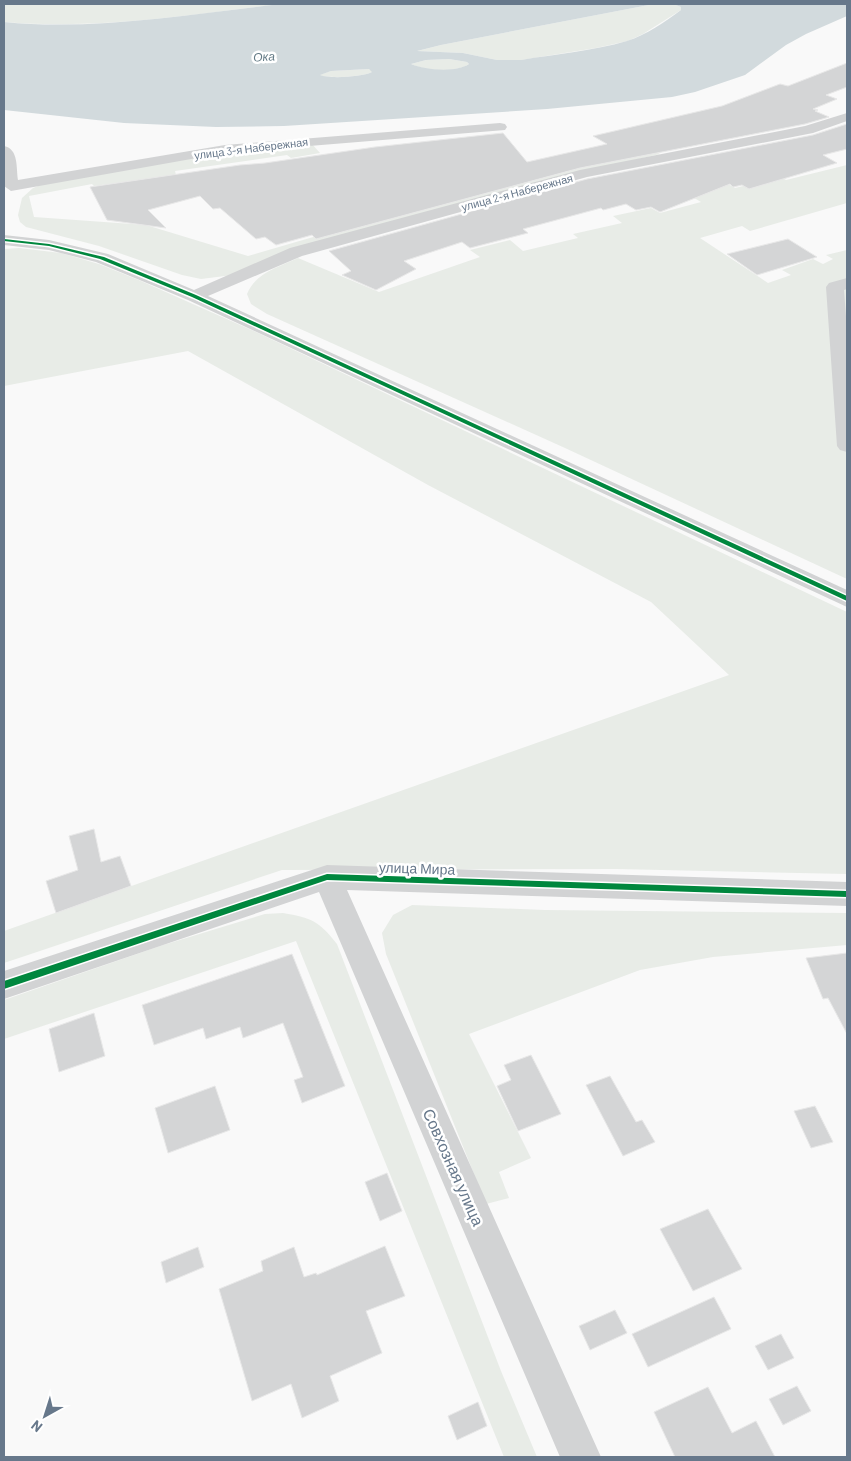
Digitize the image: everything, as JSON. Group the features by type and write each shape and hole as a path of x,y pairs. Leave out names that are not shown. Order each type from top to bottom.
{"street":[{"name":"улица 2-я Набережная","path":"194,296 296,252 575,175 808,130 847,117"},
{"name":"улица 3-я Набережная","path":"11,186 225,149 500,127"},
{"path":"4,150 7,152 11,186 4,200"},
{"path":"4,240 49,245 102,258 194,296 847,599"},
{"path":"847,283 835,287 847,446"},
{"name":"улица Мира","path":"4,985 327,878 847,894"},
{"name":"Совхозная улица","path":"327,878 581,1457"}],"shaded area":[{"path":"4,4 281,4 178,17 108,23 39,24 4,22"},
{"path":"654,4 673,4 681,7 681,10 643,34 628,41 596,48 521,60 497,60 463,53 417,51 441,45"},
{"path":"449,59 469,64 456,69 440,70 411,64 426,60"},
{"path":"369,69 373,71 353,76 330,77 319,75 331,71"},
{"path":"312,144 320,153 291,158 287,155 175,171 176,175 94,186 92,184 29,196 34,217 146,225 248,256 351,226 550,176 648,147 660,154 574,174 233,275 201,279 182,275 99,246 26,227 20,222 18,215 22,198 33,188 43,184 223,152"},
{"path":"847,165 847,203 750,231 742,226 700,238 768,283 791,275 782,270 813,259 823,264 833,259 826,255 847,250 847,579 565,448 267,314 251,304 247,294 262,276 298,258 379,292 480,257 470,250 510,240 523,251 578,238 573,234 622,223 613,216 651,208 660,213 701,202 679,189 720,179 735,188 781,177 786,180"},
{"path":"19,248 61,253 99,264 141,281 256,332 847,612 847,874 616,869 282,870 4,963 4,931 729,675 651,602 428,485 188,351 4,386 4,249"},
{"path":"412,905 545,910 847,913 847,945 713,957 640,970 469,1034 531,1158 499,1172 509,1198 486,1204 386,954 382,933 393,915"},
{"path":"283,913 308,919 320,925 337,944 501,1371 537,1457 504,1457 296,941 4,1039 4,1000 160,946 265,914"}],"water":[{"name":"Ока","path":"281,4 654,4 417,51 463,53 497,60 521,60 588,50 627,41 662,24 681,10 681,7 673,4 847,4 847,16 786,45 745,75 695,92 672,97 547,109 284,126 216,127 124,123 4,110 4,22 38,24 107,23","holes":["449,59 469,64 449,70 424,68 411,64 426,60","369,69 372,72 354,76 331,77 320,75 331,71"]}],"building":[{"path":"847,63 847,87 826,95 837,99 813,109 829,117 805,124 580,168 316,239 312,235 276,245 265,237 256,239 220,208 213,209 200,196 148,210 166,228 107,220 90,187 375,147 503,133 527,162 607,144 593,136 722,106 780,84 788,86"},
{"path":"847,124 847,149 823,155 837,163 749,189 742,185 733,187 730,184 660,212 651,207 636,210 626,204 603,210 601,208 523,229 528,233 470,248 462,242 404,261 416,269 376,290 342,275 351,271 329,251 587,179 813,135"},
{"path":"788,239 817,257 757,275 727,254"},
{"path":"94,829 101,862 120,856 131,886 56,913 46,881 78,870 69,836"},
{"path":"847,953 847,1034 828,998 823,999 806,958"},
{"path":"292,954 345,1086 302,1103 294,1080 303,1077 283,1023 243,1038 240,1027 206,1039 203,1028 154,1045 142,1005"},
{"path":"94,1013 105,1056 59,1072 49,1029"},
{"path":"531,1055 561,1114 518,1131 497,1086 511,1080 504,1065"},
{"path":"610,1076 636,1122 642,1120 655,1142 623,1156 586,1085"},
{"path":"215,1086 230,1130 168,1153 155,1108"},
{"path":"815,1106 833,1142 811,1148 794,1111"},
{"path":"387,1173 402,1211 380,1221 365,1182"},
{"path":"708,1209 742,1269 693,1291 660,1229"},
{"path":"385,1246 405,1296 366,1311 382,1353 330,1376 339,1401 302,1418 291,1384 252,1401 219,1289 263,1271 261,1261 294,1247 304,1277 316,1273 317,1275"},
{"path":"198,1247 204,1267 166,1283 161,1262"},
{"path":"714,1297 731,1329 648,1367 632,1334"},
{"path":"615,1310 627,1333 590,1350 579,1326"},
{"path":"781,1334 794,1358 768,1370 755,1346"},
{"path":"797,1386 811,1411 783,1425 769,1399"},
{"path":"708,1387 732,1433 756,1421 775,1457 675,1457 654,1412"},
{"path":"478,1402 487,1426 457,1440 448,1416"}],"cycle path":[{"path":"4,240 49,245 102,258 194,296 847,599"},
{"path":"4,985 327,877 847,894"}]}
